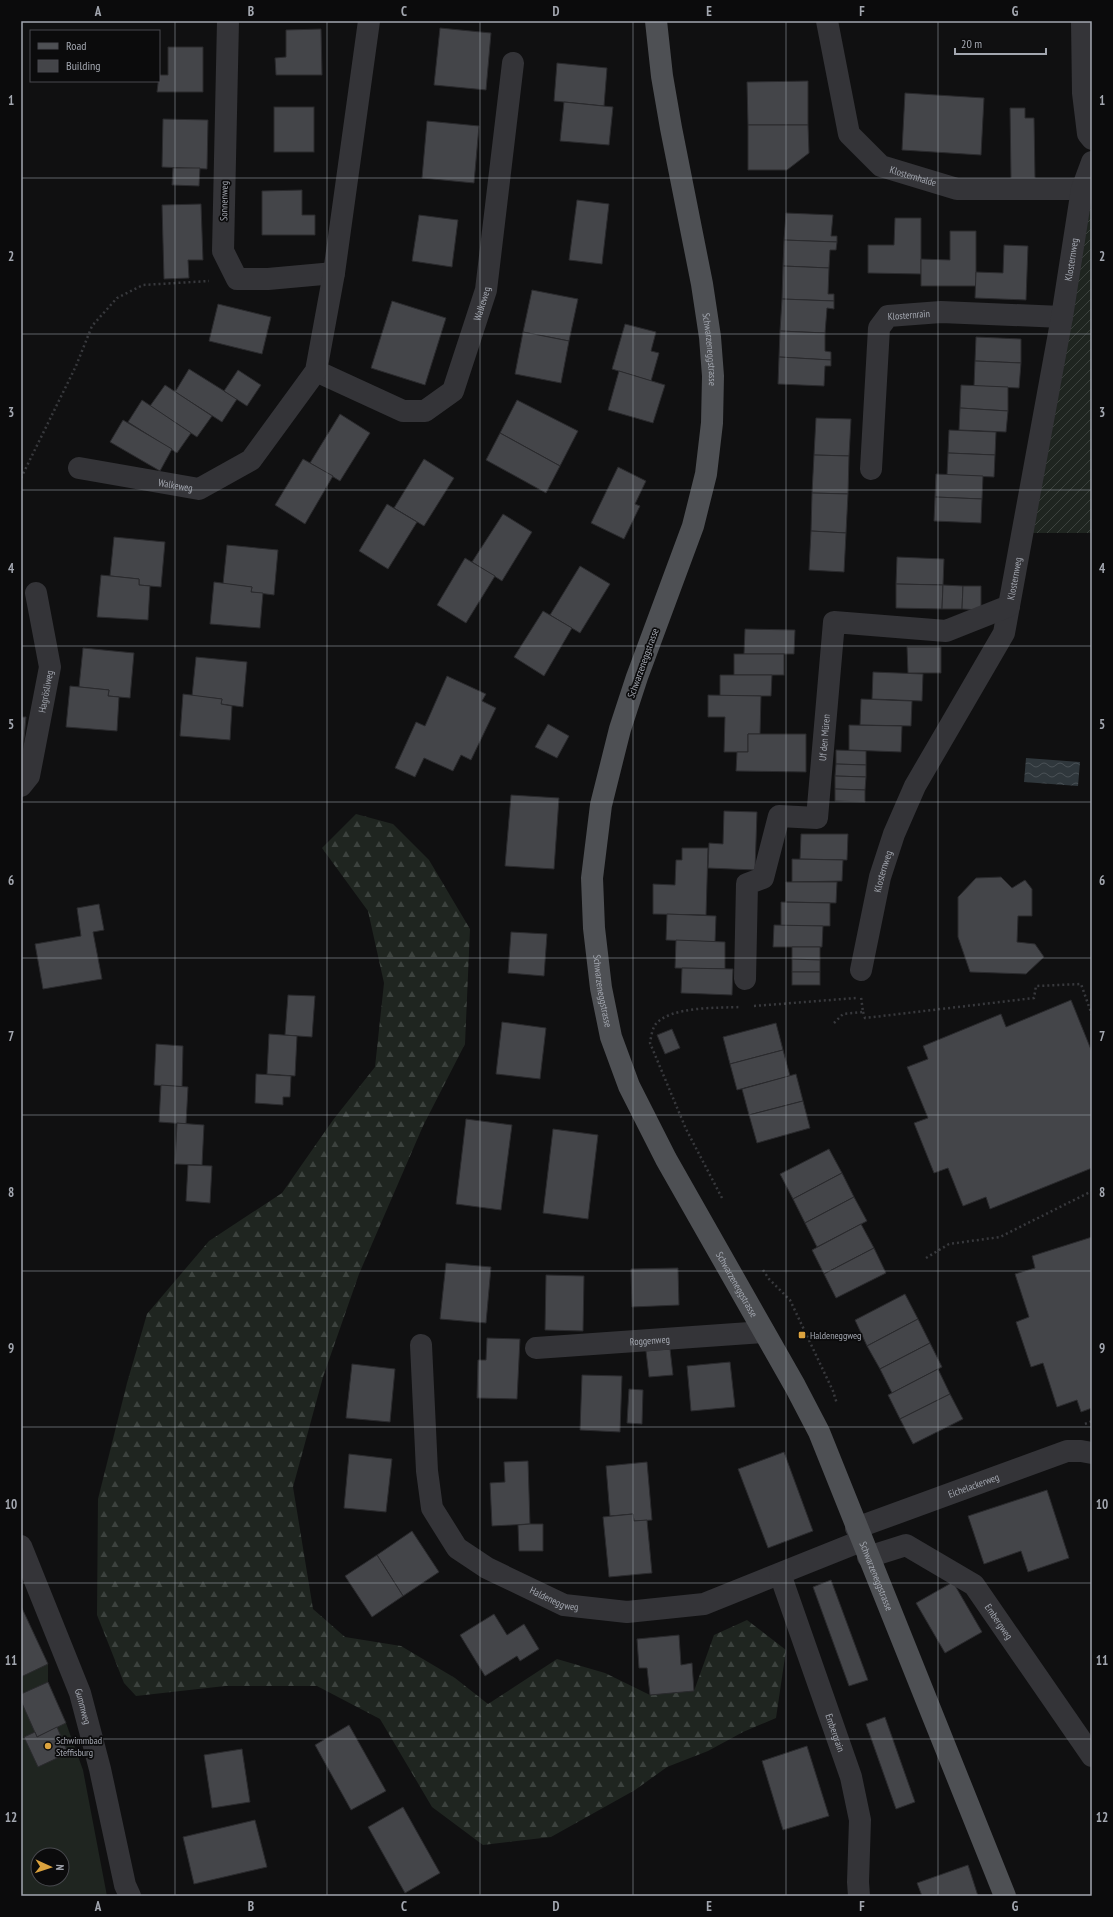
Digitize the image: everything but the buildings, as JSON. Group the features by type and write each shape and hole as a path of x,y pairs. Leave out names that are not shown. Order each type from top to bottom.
{"main road":[{"name":"Schwarzeneggstrasse","path":"656,21 668,113 702,284 710,337 713,376 712,423 706,474 693,526 637,677 620,729 601,805 592,878 594,928 601,988 611,1037 630,1086 666,1159 795,1386 819,1432 1005,1896"}],"street":[{"name":"Sonnenweg","path":"228,21 223,251 237,279"},
{"name":"Walkeweg","path":"79,468 199,489 251,460 316,371 334,273 369,21"},
{"name":"Klosternhalde","path":"827,21 849,134 881,166 957,189 1082,189"},
{"path":"1082,21 1083,93 1088,134 1092,139"},
{"name":"Walkeweg","path":"316,371 403,411 425,411 453,391 486,290 512,63"},
{"name":"Klosternweg","path":"861,970 880,877 894,834 916,786 1004,633 1062,317 1082,189 1092,162"},
{"path":"237,279 268,279 334,273"},
{"name":"Klosternrain","path":"871,468 879,328 888,316 941,312 1062,317"},
{"name":"Hagrösliweg","path":"21,786 29,776 50,667 36,593"},
{"name":"Uf den Müren","path":"745,979 747,884 763,878 779,816 817,818 834,622 946,631 1009,606"},
{"name":"Roggenweg","path":"536,1348 764,1332"},
{"name":"Haldeneggweg","path":"421,1345 427,1471 432,1508 457,1548 487,1568 564,1605 627,1612 704,1604 862,1542"},
{"name":"Eichelackerweg","path":"862,1542 1067,1451 1092,1453"},
{"name":"Embergweg","path":"862,1542 906,1545 974,1585 1092,1756"},
{"name":"Gummweg","path":"21,1546 80,1693 100,1769 126,1886 130,1896"},
{"name":"Embergrain","path":"780,1574 851,1777 860,1820 859,1896"}],"path":[{"path":"21,478 76,366 92,326 117,298 143,285 237,279"},
{"path":"861,970 861,997 865,1018 1034,998 1036,986 1081,984 1092,1016"},
{"path":"752,1006 861,997"},
{"path":"724,1203 686,1129 650,1043 651,1036 656,1025 666,1017 682,1011 744,1006"},
{"path":"834,1023 843,1014 863,1012"},
{"path":"926,1258 949,1244 1000,1237 1092,1191"},
{"path":"761,1268 769,1280 790,1300 833,1391 839,1412"},
{"path":"1085,1424 1092,1421"}],"green space":[{"path":"1092,162 1092,533 1022,533"},
{"path":"356,814 393,824 429,860 470,929 465,1044 423,1126 359,1274 323,1377 293,1487 313,1609 345,1637 401,1646 455,1678 488,1704 557,1659 605,1673 650,1695 694,1691 714,1635 747,1620 786,1650 776,1718 743,1732 708,1751 667,1767 635,1790 551,1837 483,1845 432,1807 380,1719 317,1686 225,1686 136,1696 124,1683 97,1615 98,1499 127,1383 147,1314 209,1241 282,1193 333,1120 375,1067 384,983 368,911 322,848"},
{"name":"Schwimmbad Steffisburg","path":"21,1606 48,1664 48,1682 66,1723 83,1770 107,1896 21,1896"}],"water":[{"path":"1026,758 1080,762 1078,786 1024,782"}],"place":[{"name":"Haldeneggweg","path":"802,1335"},
{"name":"Schwimmbad Steffisburg","path":"48,1746"}]}
